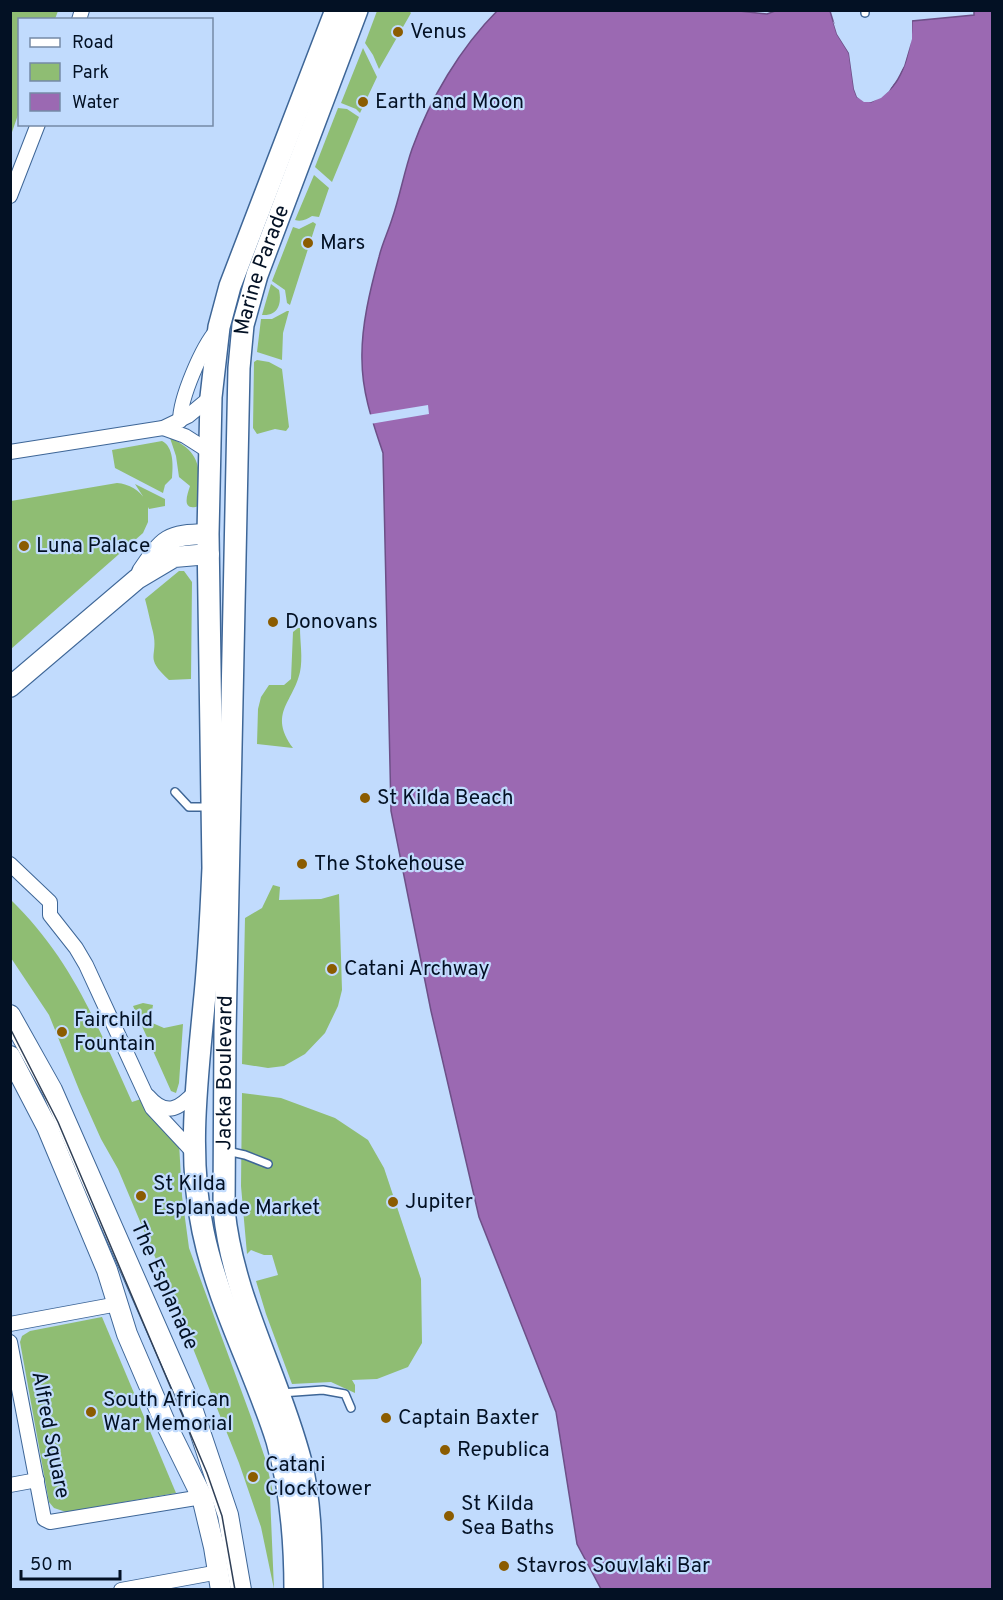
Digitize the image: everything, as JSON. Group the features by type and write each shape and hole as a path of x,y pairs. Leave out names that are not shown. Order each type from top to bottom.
{"main road":[{"name":"Marine Parade","path":"209,544 211,397 219,327 230,286 336,10"},
{"name":"Marine Parade","path":"235,544 239,368 241,337 246,314 274,227 357,10"},
{"path":"209,544 235,544"},
{"name":"Jacka Boulevard","path":"209,544 213,807 211,923 196,1091 194,1153 196,1189 203,1232 217,1281 265,1408 284,1466 291,1504 295,1548 295,1590"},
{"name":"Jacka Boulevard","path":"235,544 224,1210 236,1276 298,1453 310,1515 312,1590"},
{"path":"195,1112 199,1123 205,1128 210,1128 224,1119"},
{"path":"194,1153 224,1147"}],"street":[{"path":"10,195 37,126"},
{"name":"Marine Parade","path":"180,421 180,410 200,356 207,342 219,327"},
{"path":"10,452 163,428 180,421 211,397"},
{"path":"163,428 185,436 210,452"},
{"path":"10,687 137,579 159,547 168,540 179,536 209,544"},
{"path":"10,864 50,902 50,915 76,948 86,965 157,1115 194,1153"},
{"name":"The Esplanade","path":"12,1023 52,1090 183,1387 222,1491 242,1590"},
{"path":"10,1056 34,1099 60,1156 109,1276 127,1334 164,1420 202,1497 220,1581"},
{"path":"146,1091 159,1105 172,1109 183,1105 196,1091"},
{"path":"10,1324 118,1304 141,1295"},
{"name":"Alfred Square","path":"10,1342 15,1389 44,1519 50,1522 202,1497"},
{"path":"10,1485 37,1480"},
{"path":"202,1497 222,1491"},
{"path":"121,1590 220,1581 238,1569"}],"lane":[{"path":"175,792 189,807 213,807"},
{"path":"224,1147 268,1164"},
{"path":"279,1394 323,1390 345,1394 351,1408"}],"green space":[{"path":"11,10 58,11 55,18 18,18 18,115 11,135"},
{"path":"377,11 409,11 411,13 379,69 365,43"},
{"path":"363,48 377,77 360,113 341,103"},
{"path":"338,108 347,109 359,117 332,182 315,167"},
{"path":"314,175 329,188 319,217 312,216 295,220"},
{"path":"313,222 316,224 290,305 287,303 285,290 272,281 293,227 299,229"},
{"path":"271,284 279,290 278,308 272,313 262,315"},
{"path":"289,311 283,333 282,360 257,352 261,319 272,319"},
{"path":"257,360 269,362 282,369 289,427 286,431 275,429 257,434 253,428 254,362"},
{"path":"170,438 189,450 195,458 199,474 199,506 187,505 190,486 179,477"},
{"path":"162,441 171,452 173,468 172,478 165,485 163,493 115,468 112,450"},
{"path":"117,483 134,488 143,497 135,484 165,499 165,506 149,509 148,507 148,522 143,533 11,649 11,501"},
{"path":"179,571 184,571 192,582 191,679 169,680 154,661 153,632 145,599"},
{"path":"300,628 301,650 300,672 282,717 286,736 293,748 257,744 258,709 261,697 269,685 284,685 291,679 293,632"},
{"path":"273,885 280,887 279,900 321,899 339,894 342,990 338,1006 325,1033 305,1054 284,1066 268,1068 242,1064 245,918 262,908"},
{"path":"10,899 32,922 67,969 94,1020 132,1102 141,1099 179,1143 182,1196 189,1248 251,1417 266,1461 273,1493 270,1495 274,1589 261,1527 239,1463 182,1321 118,1169 101,1139 80,1092 49,1015 11,958"},
{"path":"143,1003 153,1005 150,1022 164,1028 183,1024 179,1083 176,1093 171,1091 133,1006"},
{"path":"242,1093 281,1098 335,1118 368,1140 384,1168 421,1279 422,1343 408,1367 377,1379 352,1380 355,1393 331,1382 292,1384 256,1281 278,1275 272,1255 264,1255 251,1250 247,1254 241,1186"},
{"path":"102,1317 176,1493 66,1512 54,1508 49,1502 20,1342 22,1336 30,1331"}],"water":[{"path":"498,10 730,10 767,14 775,11 830,11 837,34 849,53 857,97 871,102 893,86 903,69 911,39 912,21 974,15 974,11 992,11 992,1589 601,1589 577,1544 556,1412 479,1217 431,1011 391,811 383,453 369,408 362,372 363,335 369,295 380,252 419,130 437,93 459,57"}],"pier":[{"path":"912,18 912,39 904,66 889,91 881,98 864,102 857,97 849,53 837,34 833,21 852,52 859,95 871,99 886,89 901,65 909,38 909,21"},
{"path":"428,405 429,414 370,424 367,415"}],"tram line":[{"path":"10,1028 58,1122 207,1473 222,1516 235,1590"}],"place":[{"name":"Venus","path":"398,32"},
{"name":"Earth and Moon","path":"363,102"},
{"name":"Mars","path":"308,243"},
{"name":"Luna Palace","path":"24,546"},
{"name":"Donovans","path":"273,622"},
{"name":"St Kilda Beach","path":"365,798"},
{"name":"The Stokehouse","path":"302,864"},
{"name":"Catani Archway","path":"332,969"},
{"name":"Fairchild Fountain","path":"62,1032"},
{"name":"St Kilda Esplanade Market","path":"141,1196"},
{"name":"Jupiter","path":"393,1202"},
{"name":"South African War Memorial","path":"91,1412"},
{"name":"Captain Baxter","path":"386,1418"},
{"name":"Republica","path":"445,1450"},
{"name":"Catani Clocktower","path":"253,1477"},
{"name":"St Kilda Sea Baths","path":"449,1516"},
{"name":"Stavros Souvlaki Bar","path":"504,1566"}]}
